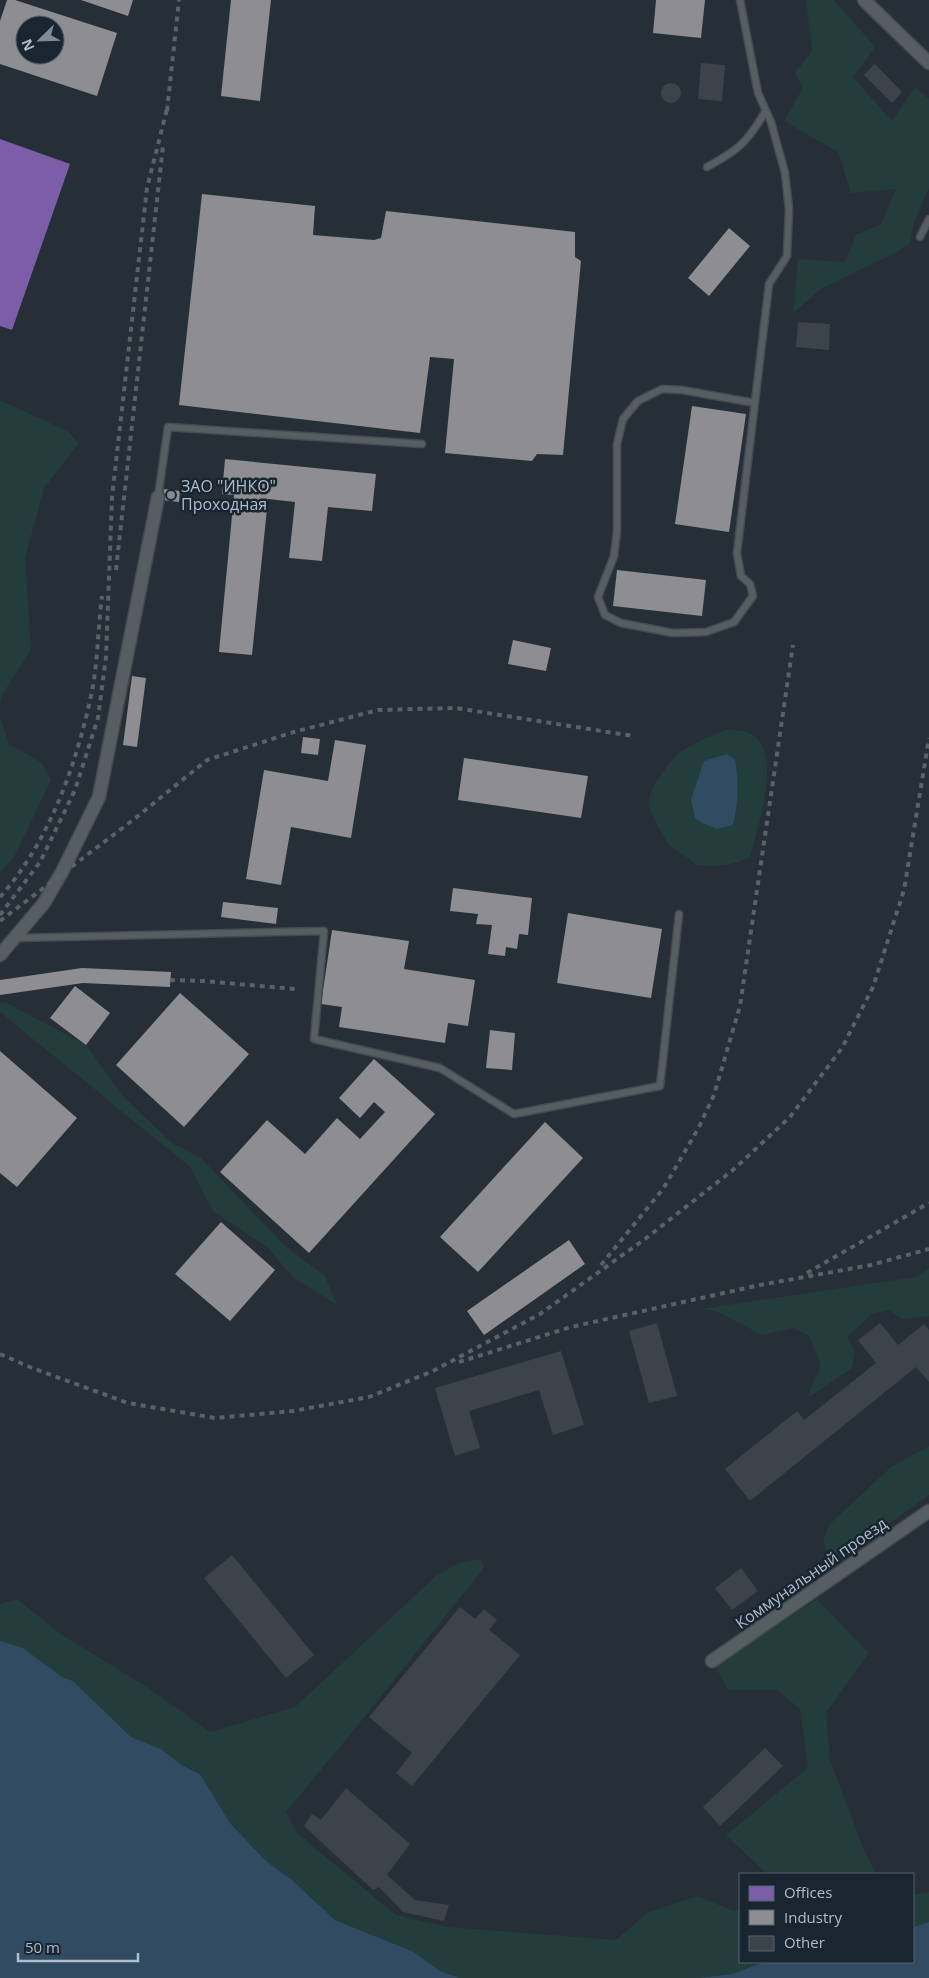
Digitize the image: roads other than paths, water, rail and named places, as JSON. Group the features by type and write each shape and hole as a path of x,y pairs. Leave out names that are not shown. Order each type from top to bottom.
{"street":[{"path":"864,0 929,63"},
{"path":"0,956 44,903 62,872 99,797 158,497"},
{"name":"Коммунальный проезд","path":"712,1661 929,1512"}],"lane":[{"path":"740,0 758,93 771,122 783,164 789,209 787,256 769,284 738,554 742,576 750,584 753,596 734,622 706,632 673,633 620,623 605,615 598,597 614,556 617,532 617,444 623,419 638,401 662,389 682,390 755,403"},
{"path":"707,167 734,152 753,134 765,112"},
{"path":"920,237 929,219"},
{"path":"158,497 168,427 422,444"},
{"path":"15,938 324,931 314,1039 440,1068 514,1114 660,1086 679,914"}],"water":[{"path":"727,754 735,760 737,784 736,810 733,825 717,829 695,818 691,800 704,761"},
{"path":"0,1641 23,1648 62,1677 73,1681 131,1737 161,1749 183,1766 200,1774 230,1823 266,1861 292,1880 335,1920 414,1952 440,1971 460,1978 0,1978"},
{"path":"929,1922 929,1978 698,1978 732,1974 762,1963 914,1963 914,1927"}],"railway":[{"path":"167,111 179,0"},
{"path":"0,915 40,862 75,790 98,718 106,657 112,497 147,188 168,105"},
{"path":"116,570 163,146"},
{"path":"0,897 18,875 47,826 69,773 86,718 92,691 102,596"},
{"path":"601,1265 663,1189 698,1129 714,1095 740,1006 793,645"},
{"path":"0,921 133,820 207,760 294,732 378,710 456,708 633,736"},
{"path":"0,1354 32,1368 128,1403 215,1418 293,1411 369,1397 433,1371 540,1314 645,1239 733,1170 790,1117 842,1048 873,987 904,890 929,738"},
{"path":"170,980 295,989"},
{"path":"807,1273 929,1203"},
{"path":"459,1362 571,1327 760,1285 871,1265 929,1249"}],"place":[{"name":"ЗАО \"ИНКО\" Проходная","path":"171,495"}]}
